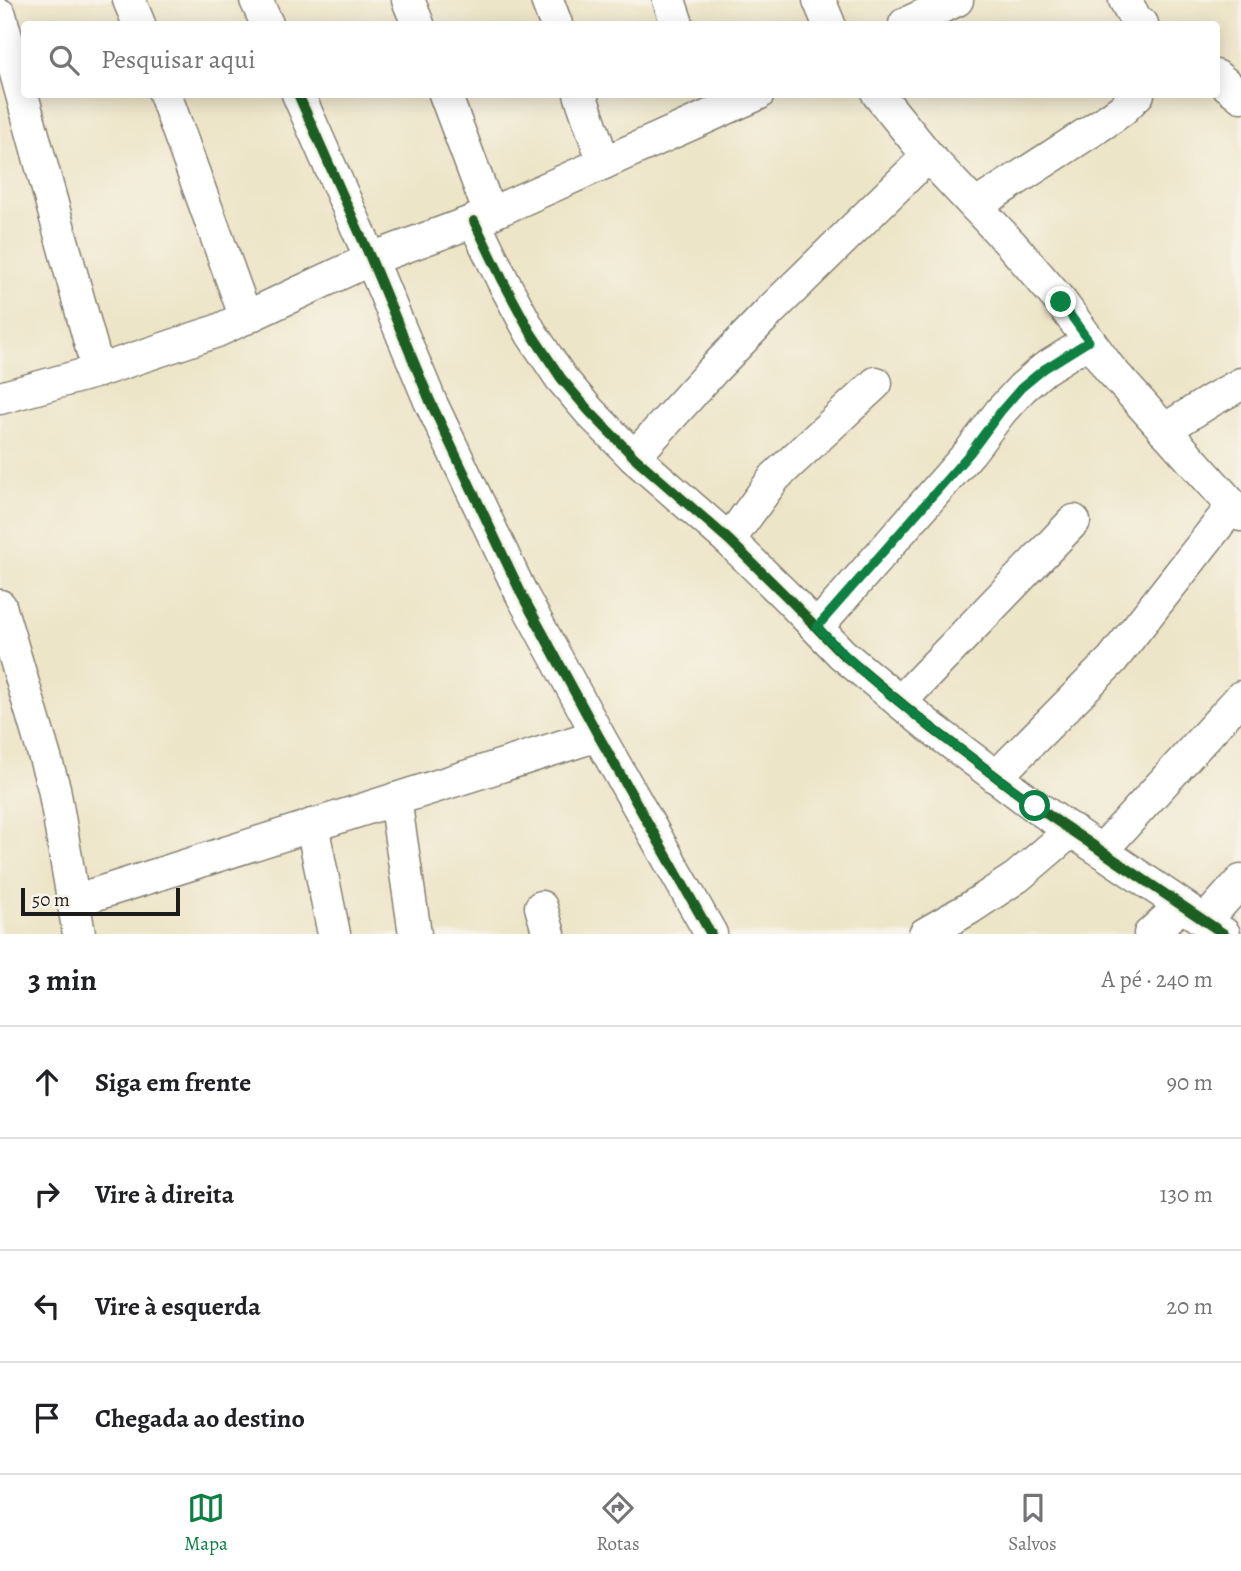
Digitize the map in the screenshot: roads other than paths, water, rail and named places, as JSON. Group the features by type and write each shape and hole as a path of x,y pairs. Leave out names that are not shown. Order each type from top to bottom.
{"street":[{"path":"129,0 138,21"},
{"path":"256,0 266,21"},
{"path":"408,0 417,21"},
{"path":"547,0 555,21"},
{"path":"669,0 676,21"},
{"path":"819,0 828,21"},
{"path":"1125,0 1138,21"},
{"path":"911,21 950,2"},
{"path":"0,15 21,91"},
{"path":"1220,79 1241,96"},
{"path":"23,98 98,371"},
{"path":"166,98 246,318"},
{"path":"300,98 372,260 430,401 516,583 598,735 711,934"},
{"path":"446,98 503,281 531,333 561,377 589,411 634,457 729,540 842,654 1035,806 1203,920"},
{"path":"581,98 604,163"},
{"path":"0,398 98,371 217,331 372,260 482,217 604,163 708,105 740,98"},
{"path":"881,98 928,156 1061,302 1109,368 1236,511 1112,660 996,777"},
{"path":"975,206 1105,122 1134,98"},
{"path":"634,457 771,310 928,156"},
{"path":"817,627 970,453 1021,388 1044,369 1089,341"},
{"path":"729,540 775,477 876,383"},
{"path":"1164,430 1241,384"},
{"path":"900,702 1074,521"},
{"path":"0,606 54,788 79,934"},
{"path":"1102,850 1241,697"},
{"path":"74,901 598,735"},
{"path":"395,799 415,934"},
{"path":"313,825 334,934"},
{"path":"925,934 1017,877 1072,830"},
{"path":"1150,934 1203,920 1241,881"}]}
